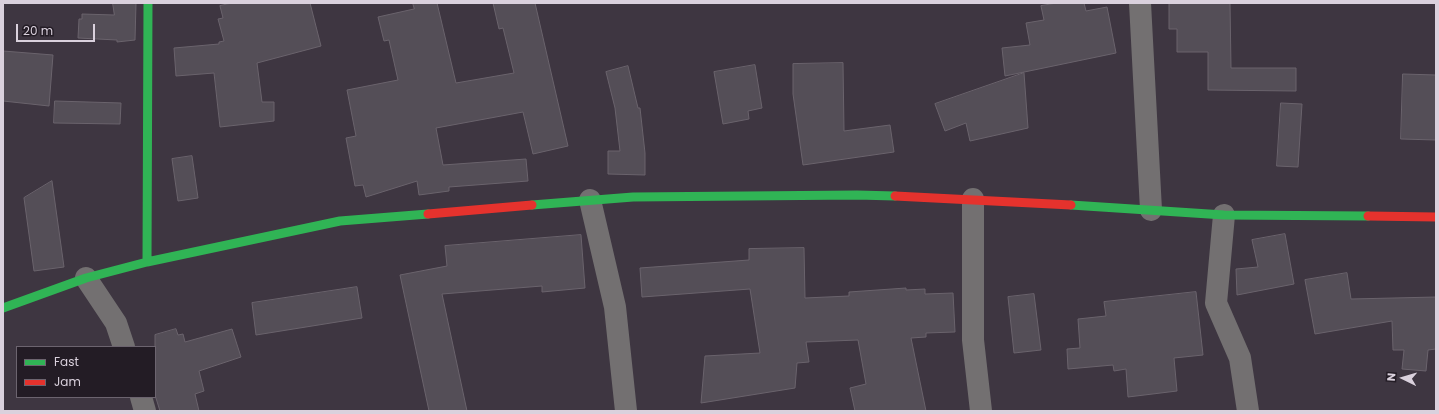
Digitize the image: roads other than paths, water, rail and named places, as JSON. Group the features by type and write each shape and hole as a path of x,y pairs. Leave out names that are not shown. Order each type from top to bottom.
{"street":[{"path":"147,262 148,3"},
{"path":"1140,3 1151,210"},
{"path":"3,308 86,278 147,262 340,221 633,197 825,196 973,199 1224,215 1436,217"},
{"path":"973,199 973,340 981,411"},
{"path":"590,200 615,307 626,411"},
{"path":"1224,215 1216,303 1240,358 1248,411"},
{"path":"86,278 116,323 124,346"},
{"path":"141,398 145,411"}]}
